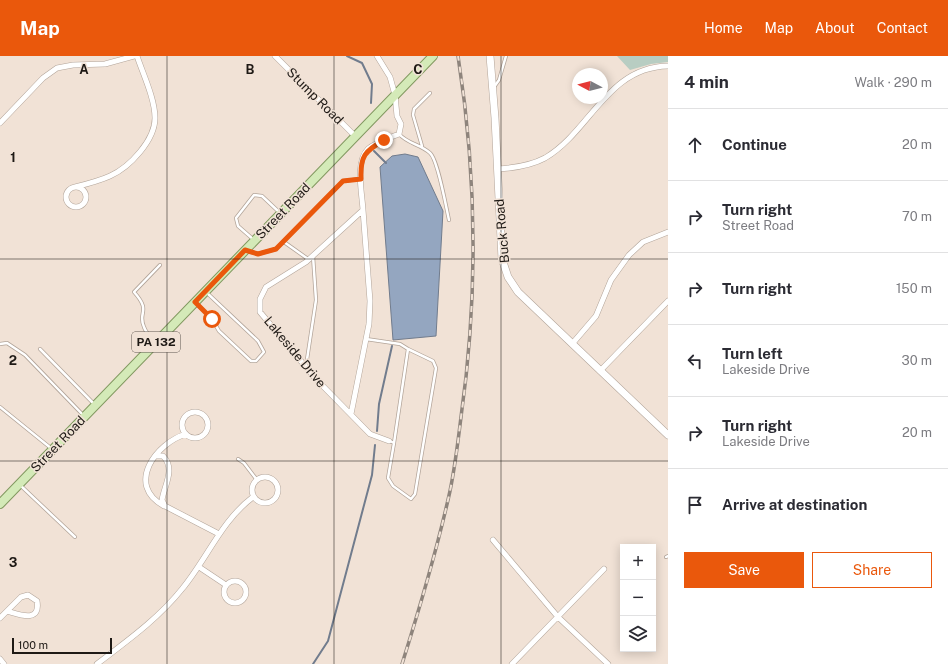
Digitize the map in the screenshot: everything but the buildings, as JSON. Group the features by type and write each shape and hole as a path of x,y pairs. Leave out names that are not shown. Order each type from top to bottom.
{"main road":[{"name":"Street Road","path":"0,504 433,56"}],"street":[{"path":"0,123 42,78 56,68 73,65 105,64 134,56"},
{"path":"75,187 83,189 87,198 83,206 78,208 70,205 66,198 68,191 75,187 105,178 118,172 150,139 155,123 154,108 137,56"},
{"name":"Stump Road","path":"275,56 355,136"},
{"path":"351,414 366,339 370,301 362,210 362,162 369,148 399,134 401,124 397,116 395,95 390,78 377,56"},
{"name":"Buck Road","path":"490,56 498,168 500,250 506,273 518,292 668,435"},
{"path":"498,168 525,166 545,158 561,145 624,80 642,71 668,66"},
{"name":"Lakeside Drive","path":"362,210 309,260 266,287 260,300 260,312 306,367 370,434 392,442"},
{"path":"572,344 596,316 611,280 629,255 644,242 668,232"},
{"path":"600,371 668,301"},
{"path":"195,412 204,416 208,423 205,434 200,437 193,438 186,434 182,424 186,416 195,412"},
{"path":"186,434 171,440 155,456 147,468 146,485 152,497 165,506 219,534"},
{"path":"155,456 162,455 166,458 169,470 168,482 162,500 165,506"},
{"path":"97,664 155,618 183,588 199,567 232,515 252,497 252,488 257,480 262,478 272,479 277,484 278,493 274,500 264,503 255,500 252,497"},
{"path":"493,540 558,617 608,664"},
{"path":"199,567 226,585"},
{"path":"512,664 604,569"},
{"path":"232,581 243,584 246,591 244,599 237,603 230,602 224,595 226,585 232,581"},
{"path":"0,618 7,610 24,596 32,597 37,602 36,612 29,616 7,610"},
{"path":"0,658 4,664"}],"lane":[{"path":"493,88 500,80 506,56"},
{"path":"422,146 413,115 414,109 430,93"},
{"path":"399,134 408,142 422,146 434,157 449,220"},
{"path":"245,250 258,254 276,249 343,181 361,179"},
{"path":"254,241 238,226 236,218 254,195 262,196 281,213"},
{"path":"284,242 309,260"},
{"path":"306,367 316,300 313,256"},
{"path":"155,344 144,327 144,310 142,301 134,292 160,265"},
{"path":"195,302 212,319 219,331 251,361 256,361 264,352 258,341 206,291"},
{"path":"366,339 400,344 433,361 436,368 415,494 410,499 393,486 388,478 392,442 408,349"},
{"path":"0,344 7,343 25,355 84,416"},
{"path":"40,349 95,405"},
{"path":"0,407 52,450"},
{"path":"238,459 244,463 257,480"},
{"path":"19,484 75,537"}],"green space":[{"path":"617,56 668,56 668,62 651,64 630,70"}],"water":[{"path":"405,154 418,157 443,211 436,336 393,340 380,167 392,156"}],"waterway":[{"path":"347,56 362,63 372,84 371,103"},
{"path":"374,151 386,163"},
{"path":"377,431 379,404 392,346"},
{"path":"313,664 328,641 372,475 375,445"}],"railway":[{"path":"402,664 440,535 450,491 467,372 473,282 472,191 469,146 458,56"}],"route":[{"path":"212,319 195,302 245,250 258,254 276,249 343,181 361,179 362,162 365,154 369,148 384,140"}]}
